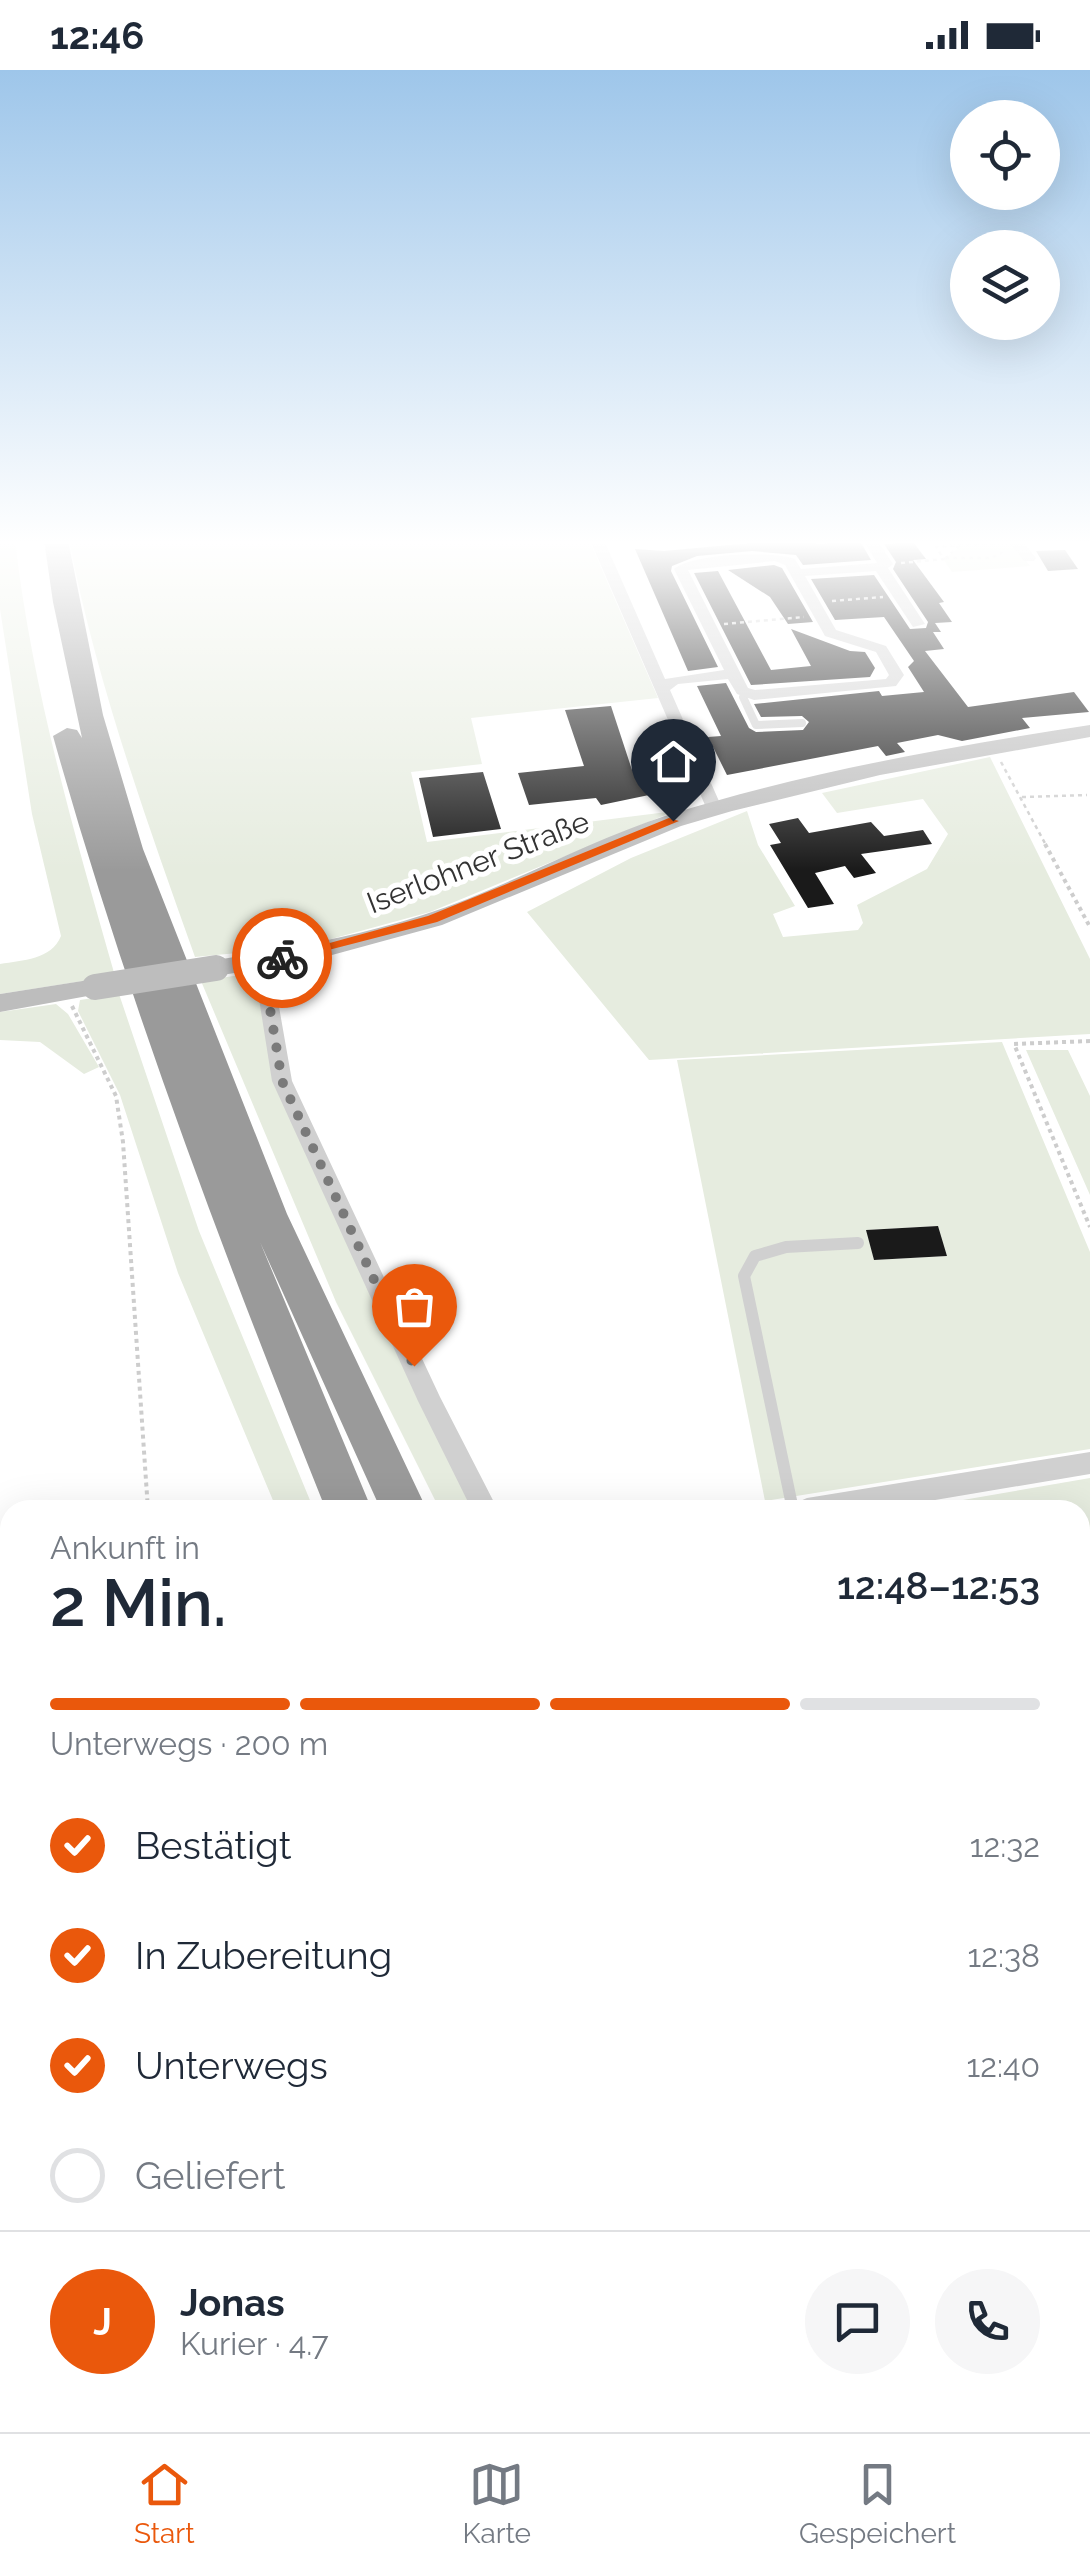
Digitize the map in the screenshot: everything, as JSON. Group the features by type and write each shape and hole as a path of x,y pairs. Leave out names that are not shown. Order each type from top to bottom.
{"highway":[{"path":"50,650 63,722 131,951 232,1231 345,1500"},
{"path":"75,650 89,716 128,849 266,1214 399,1500"}],"main road":[{"name":"Iserlohner Straße","path":"0,1003 327,949 433,920 673,821 714,808 799,786 1090,731"}],"street":[{"path":"644,650 714,808"},
{"path":"721,650 747,692 891,683 897,674 882,650"},
{"path":"661,689 674,680 733,674"},
{"path":"262,961 282,1081 480,1500"},
{"path":"867,1500 1090,1463"}],"lane":[{"path":"747,692 744,698 756,725 802,723"},
{"path":"791,1500 744,1276 755,1256 786,1247 858,1244"}],"path":[{"path":"994,749 1090,927"},
{"path":"1022,797 1087,794"},
{"path":"83,989 73,1012 116,1096 123,1142 147,1500"},
{"path":"1090,1041 1014,1044 1090,1227"}],"shaded area":[{"path":"6,650 32,650 70,814 115,976 0,994 0,964 43,954 61,936 32,814"},
{"path":"95,650 637,650 658,698 471,718 482,764 411,772 427,842 675,811 430,912 302,947 195,957"},
{"path":"990,757 1090,959 1090,1034 649,1060 527,912 631,858 747,811 758,845 795,906 773,914 783,937 858,930 863,923 857,905 927,869 948,834 923,799 837,813 822,793"},
{"path":"240,975 259,981 268,1028 469,1500 435,1500 336,1302 201,981"},
{"path":"119,994 199,1231 310,1500 273,1500 178,1273 120,1095 78,1011 80,1000"},
{"path":"56,1004 68,1014 99,1067 84,1074 40,1042 0,1040 0,1012"},
{"path":"1002,1042 1090,1252 1090,1449 765,1500 677,1060","holes":["937,1226 947,1256 874,1260 867,1230"]},
{"path":"1026,1050 1068,1050 1090,1096 1090,1195"},
{"path":"1090,1478 1090,1500 963,1500"}],"building":[{"path":"679,650 710,650 718,667 688,671"},
{"path":"733,650 760,650 771,670 811,666 802,650 865,652 875,668 870,677 751,685"},
{"path":"907,650 932,650 925,651 968,707 1074,692 1089,712 1022,718 1030,728 962,741 938,735 897,743 905,752 886,756 878,746 727,775 708,737 721,736 697,686 726,683 749,728 756,732 803,730 809,722 802,716 761,717 754,704 879,691 882,696 924,692 908,667 914,661"},
{"path":"611,706 632,770 649,795 601,805 596,798 529,805 518,773 584,766 565,710"},
{"path":"483,772 501,829 433,837 419,778"},
{"path":"798,818 809,833 871,822 884,836 923,830 932,844 861,854 876,873 854,878 845,866 815,873 834,904 808,908 770,845 781,843 769,824"},
{"path":"938,1226 947,1256 874,1260 866,1230"}],"way so far":[{"path":"282,958 262,961 282,1081 414,1366"}],"route":[{"path":"282,958 433,920 673,821"}]}
